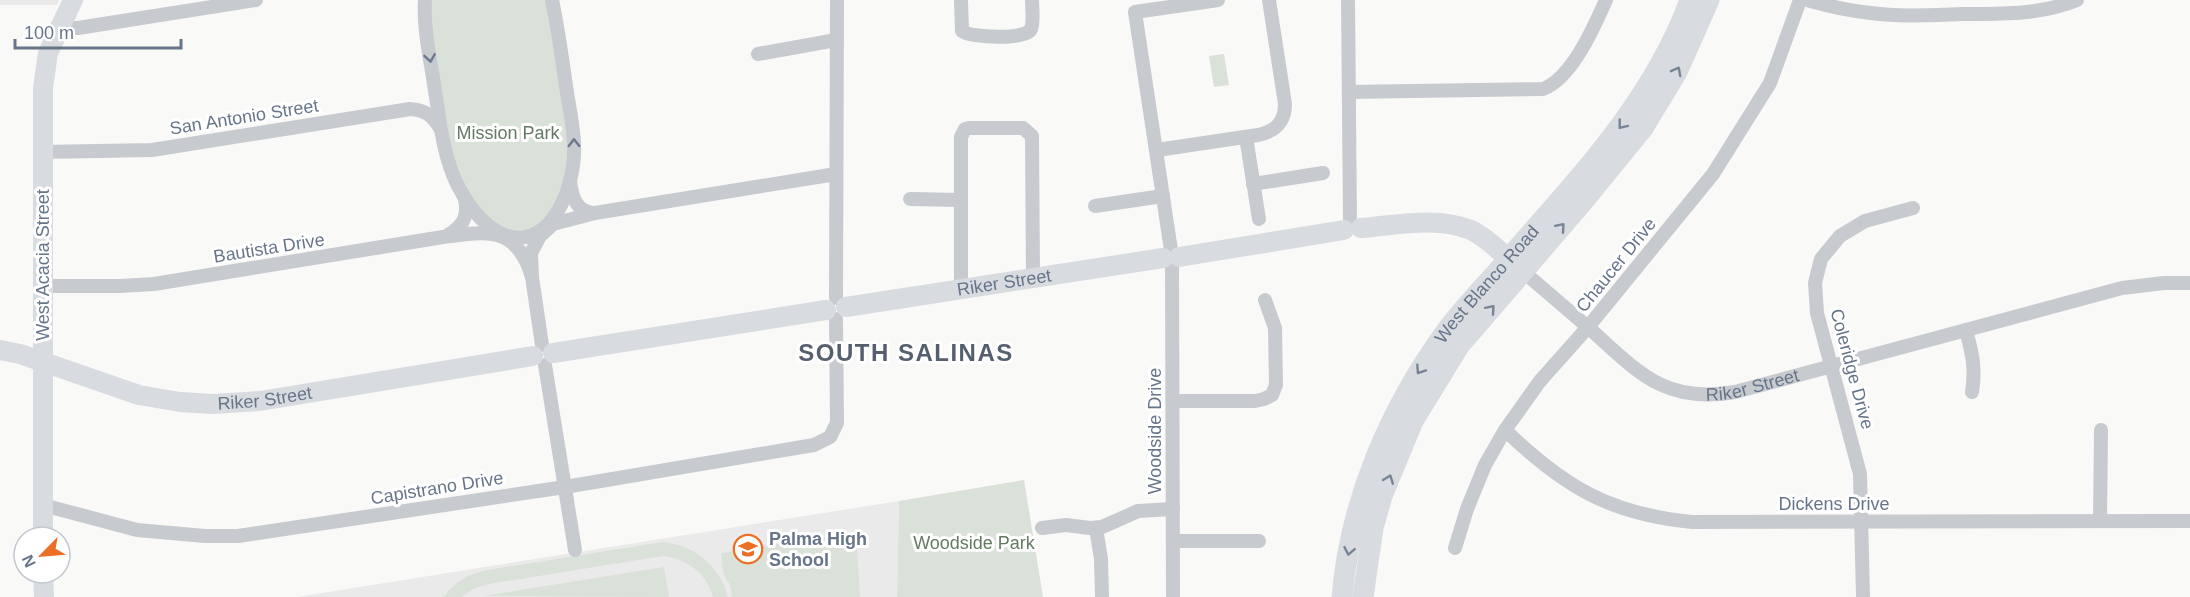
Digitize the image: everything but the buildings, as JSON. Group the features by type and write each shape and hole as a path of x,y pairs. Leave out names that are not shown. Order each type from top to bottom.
{"main road":[{"name":"West Blanco Road","path":"1363,597 1373,528 1382,496 1413,421 1459,346 1516,265 1625,122 1656,74 1690,0"},
{"name":"West Blanco Road","path":"1342,597 1352,533 1368,480 1376,457 1411,383 1448,329 1581,204 1643,128 1677,72 1709,0"}],"street":[{"name":"West Acacia Street","path":"43,525 42,152 44,70 58,28 73,0"},
{"path":"58,28 78,28 256,0"},
{"path":"552,0 573,131 573,162 562,202 531,253 532,277 575,550"},
{"path":"836,308 837,0"},
{"path":"961,0 962,31 967,35 987,36 1023,36 1029,33 1032,27 1032,0"},
{"name":"Woodside Drive","path":"1173,597 1171,258 1135,12 1218,0"},
{"path":"1156,150 1246,137 1272,131 1279,125 1285,112 1269,0"},
{"path":"1348,0 1352,226"},
{"path":"1349,92 1543,89 1556,82 1567,70 1591,31 1606,0"},
{"name":"Chaucer Drive","path":"1455,548 1481,475 1505,430 1540,381 1588,327 1713,174 1770,83 1800,0"},
{"path":"1807,0 1843,9 1895,15 2025,13 2058,7 2077,0"},
{"path":"424,2 425,26 441,130 450,166 465,199 482,220 519,249 526,259 532,277"},
{"path":"758,54 836,40"},
{"path":"410,109 429,96 434,81"},
{"path":"410,109 418,109 428,114 441,130"},
{"name":"San Antonio Street","path":"42,152 152,150 410,109"},
{"path":"961,289 961,137 965,129 1020,127 1027,129 1032,140 1033,278"},
{"path":"1246,137 1259,219"},
{"path":"1253,184 1323,173"},
{"path":"570,179 573,198 578,206 585,211 595,213 836,174"},
{"path":"1095,206 1163,195"},
{"path":"443,237 463,224 466,211 465,199"},
{"path":"910,199 961,200"},
{"name":"Coleridge Drive","path":"1863,597 1863,522 1860,474 1815,297 1815,283 1821,259 1840,236 1856,225 1913,208"},
{"name":"Bautista Drive","path":"43,286 154,284 443,237 480,233 526,236 564,219 595,213"},
{"name":"Riker Street","path":"0,350 43,362 139,395 180,402 213,404 260,400 836,308 1171,258 1352,226 1434,222 1455,225 1483,237 1646,378 1660,386 1689,394 1707,395 1735,392 1832,367 2122,288 2164,283 2190,283"},
{"path":"1173,401 1255,401 1272,395 1276,385 1275,328 1265,300"},
{"name":"Capistrano Drive","path":"43,505 137,530 166,534 237,536 814,445 825,441 833,434 837,423 836,308"},
{"path":"1966,330 1974,362 1972,392"},
{"name":"Dickens Drive","path":"1505,430 1532,456 1578,489 1600,501 1643,515 1692,522 2190,521"},
{"path":"2100,520 2101,430"},
{"path":"1042,528 1066,525 1096,528 1109,525 1138,511 1173,508"},
{"path":"1096,528 1101,559 1102,597"},
{"path":"1173,541 1259,541"}],"shaded area":[{"path":"0,0 59,0 57,5 0,5"},
{"name":"Palma High School","path":"899,501 897,597 297,597"}],"green space":[{"name":"Mission Park","path":"425,0 552,0 574,148 547,227 499,234 458,186"},
{"path":"1224,54 1229,85 1214,87 1209,56"},
{"name":"Woodside Park","path":"1024,480 1043,597 897,597 899,501"},
{"path":"856,532 860,597 732,597 730,585 723,573 721,553"},
{"path":"663,542 686,548 704,559 719,575 728,597 713,597 706,581 695,569 680,560 663,556 489,584 473,589 462,597 443,597 462,579 487,570"},
{"path":"664,567 669,597 483,596"}],"place":[{"name":"Palma High School","path":"748,549"}],"district":[{"name":"SOUTH SALINAS","path":"906,352"}]}
